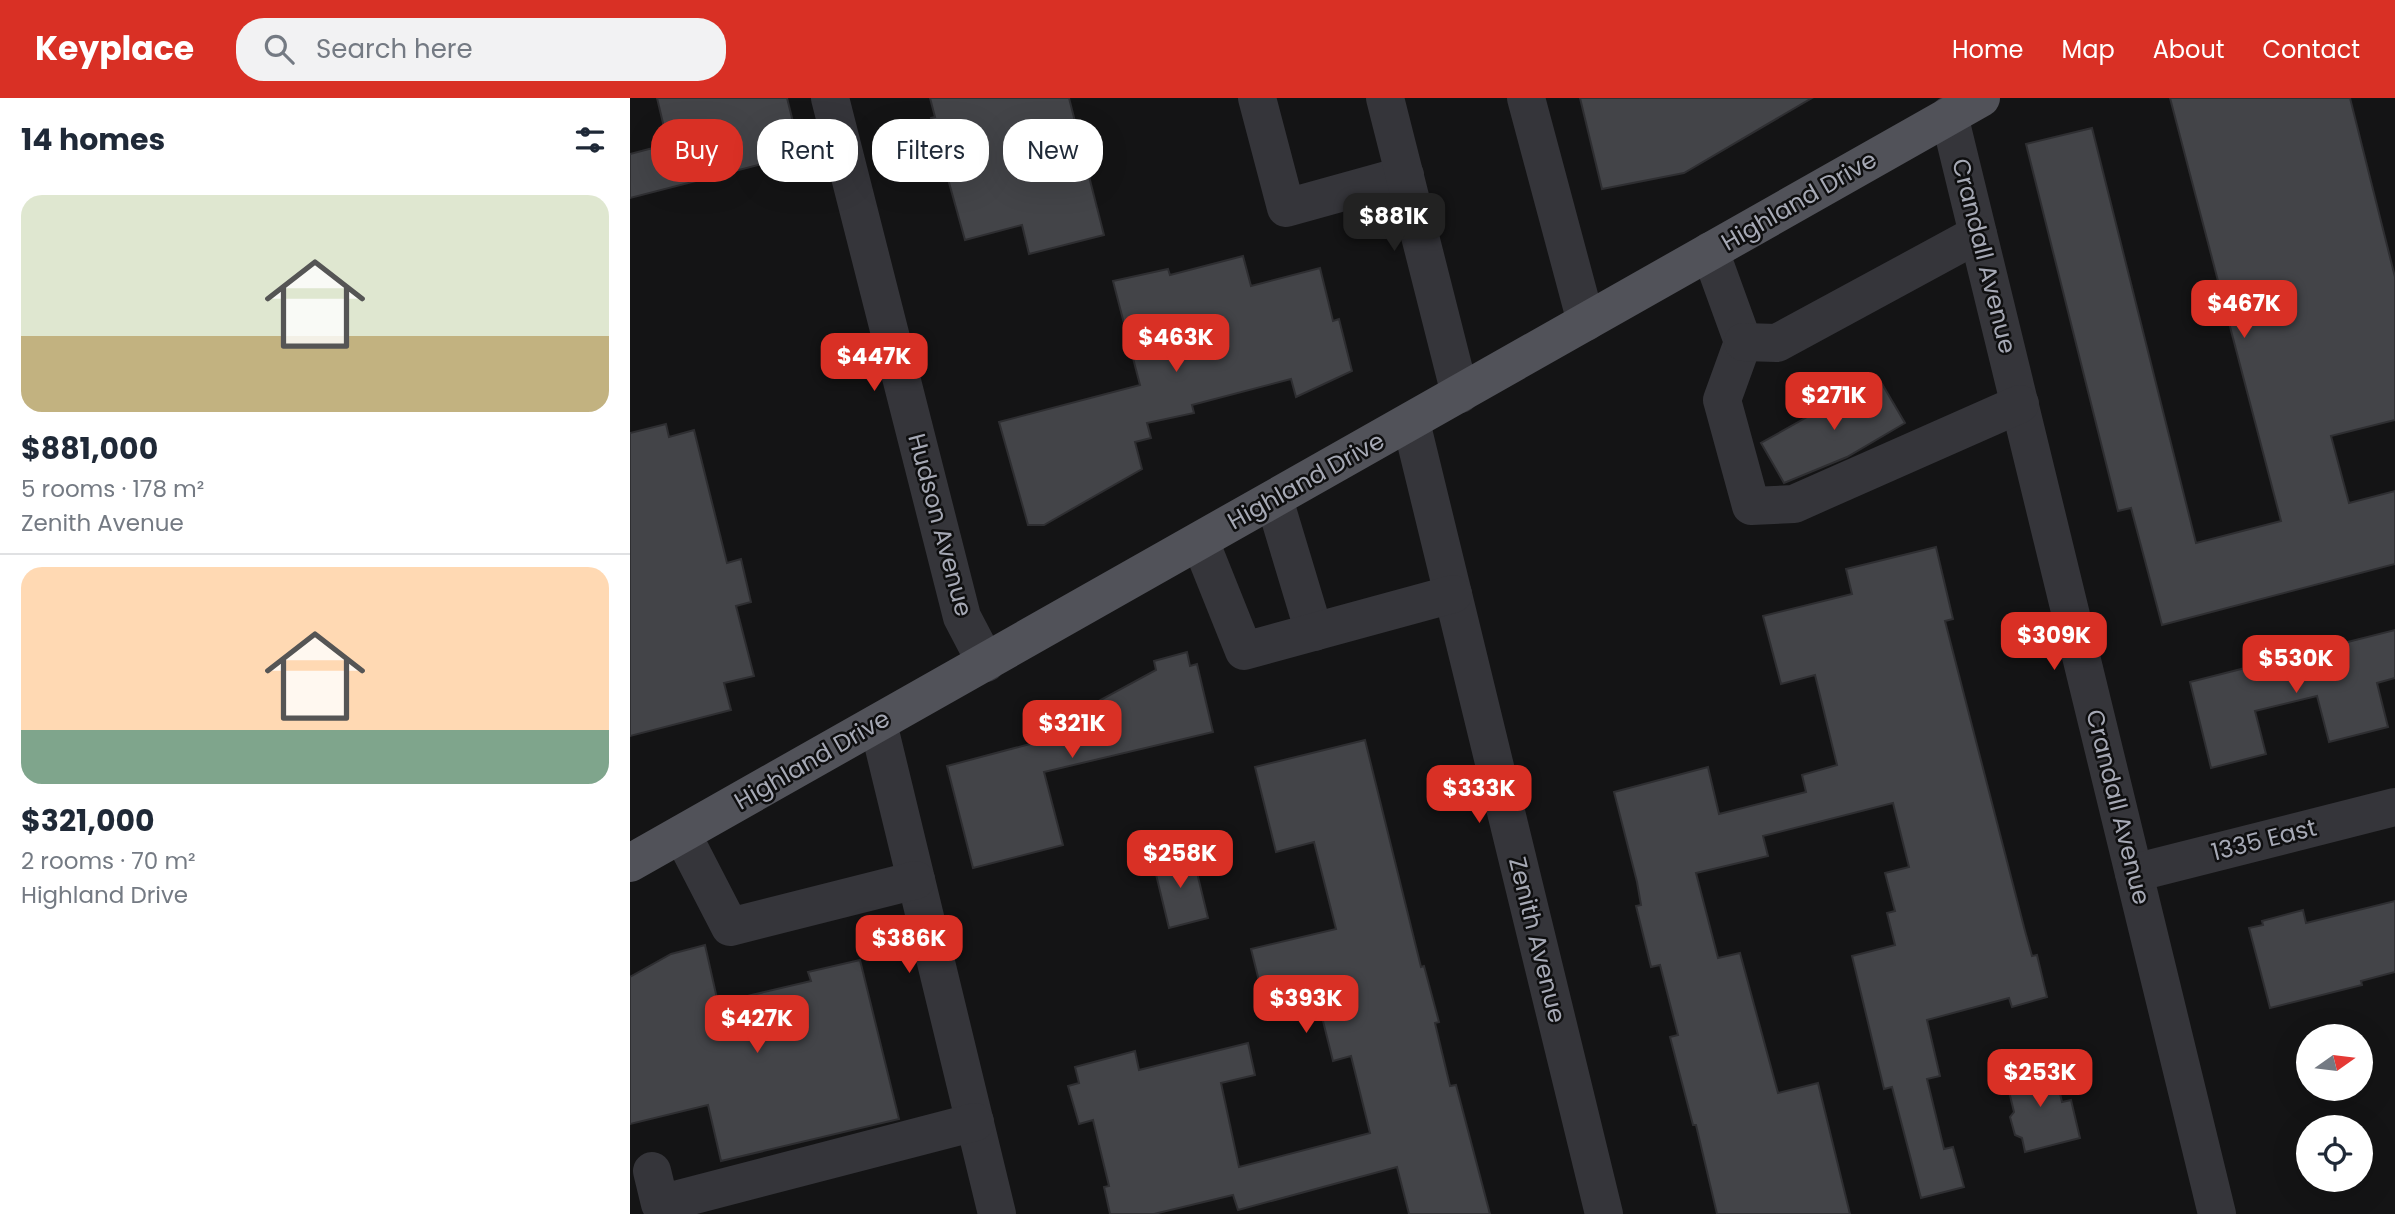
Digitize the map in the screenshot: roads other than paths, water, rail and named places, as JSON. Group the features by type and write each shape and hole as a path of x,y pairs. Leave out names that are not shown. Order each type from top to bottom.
{"main road":[{"name":"Highland Drive","path":"630,863 1965,107"}],"street":[{"name":"Hudson Avenue","path":"830,98 962,617 986,663"},
{"path":"1257,98 1286,208 1405,175"},
{"path":"1385,98 1460,394"},
{"path":"1526,98 1586,323"},
{"name":"Crandall Avenue","path":"1965,107 1978,234 2217,1214"},
{"path":"1743,342 1777,343 1978,234"},
{"path":"1710,251 1743,342 1722,400 1751,506 1794,504 2020,404"},
{"name":"Zenith Avenue","path":"1411,422 1604,1214"},
{"path":"1274,499 1314,632"},
{"path":"1200,541 1244,651 1453,594"},
{"path":"878,723 997,1214"},
{"name":"1335 East","path":"2134,873 2395,807"},
{"path":"682,834 730,927 916,880"},
{"path":"652,1171 660,1204 975,1122"}]}
